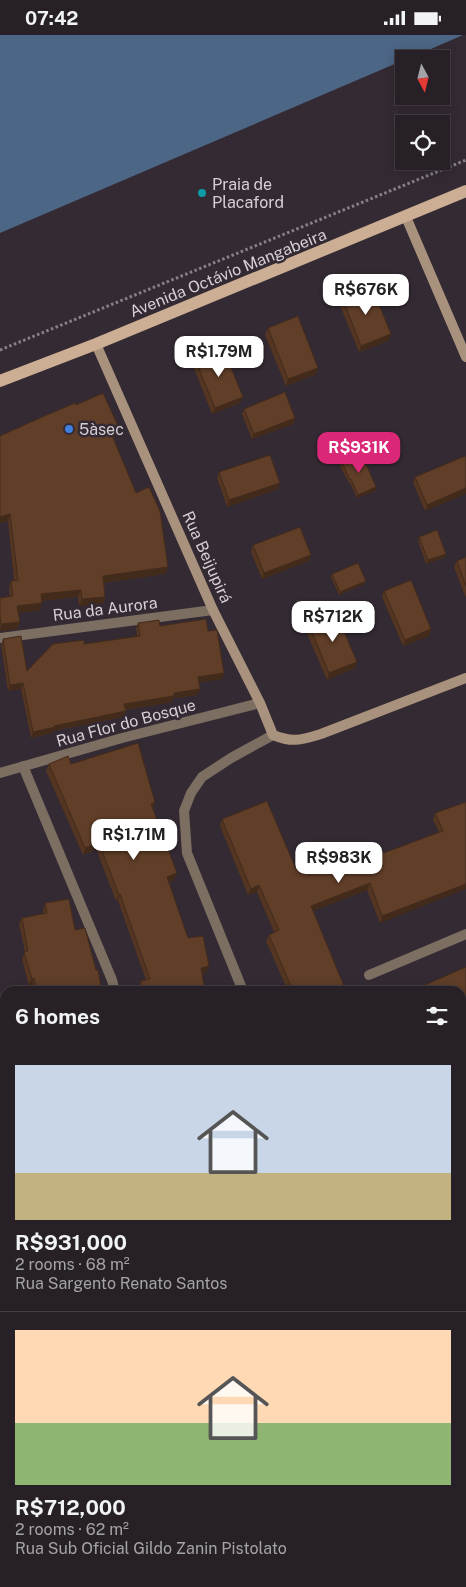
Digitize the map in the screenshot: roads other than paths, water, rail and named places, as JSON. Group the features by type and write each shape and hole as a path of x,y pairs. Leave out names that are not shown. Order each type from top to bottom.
{"main road":[{"name":"Avenida Octávio Mangabeira","path":"0,381 96,345 466,191"},
{"path":"406,217 466,357"},
{"name":"Rua Beijupirá","path":"96,345 213,610 260,703 273,735"},
{"path":"273,735 288,741 321,734 466,678"}],"street":[{"name":"Rua da Aurora","path":"0,638 213,610"},
{"name":"Rua Flor do Bosque","path":"0,773 122,738 260,703"},
{"path":"241,986 187,853 184,811 191,793 202,777 231,758 273,735"},
{"path":"23,766 114,986"},
{"path":"369,975 466,934"}],"water":[{"path":"0,35 463,35 429,50 395,50 395,64 0,233"}],"place":[{"name":"Praia de Placaford","path":"202,193"},
{"name":"5àsec","path":"69,429"}]}
